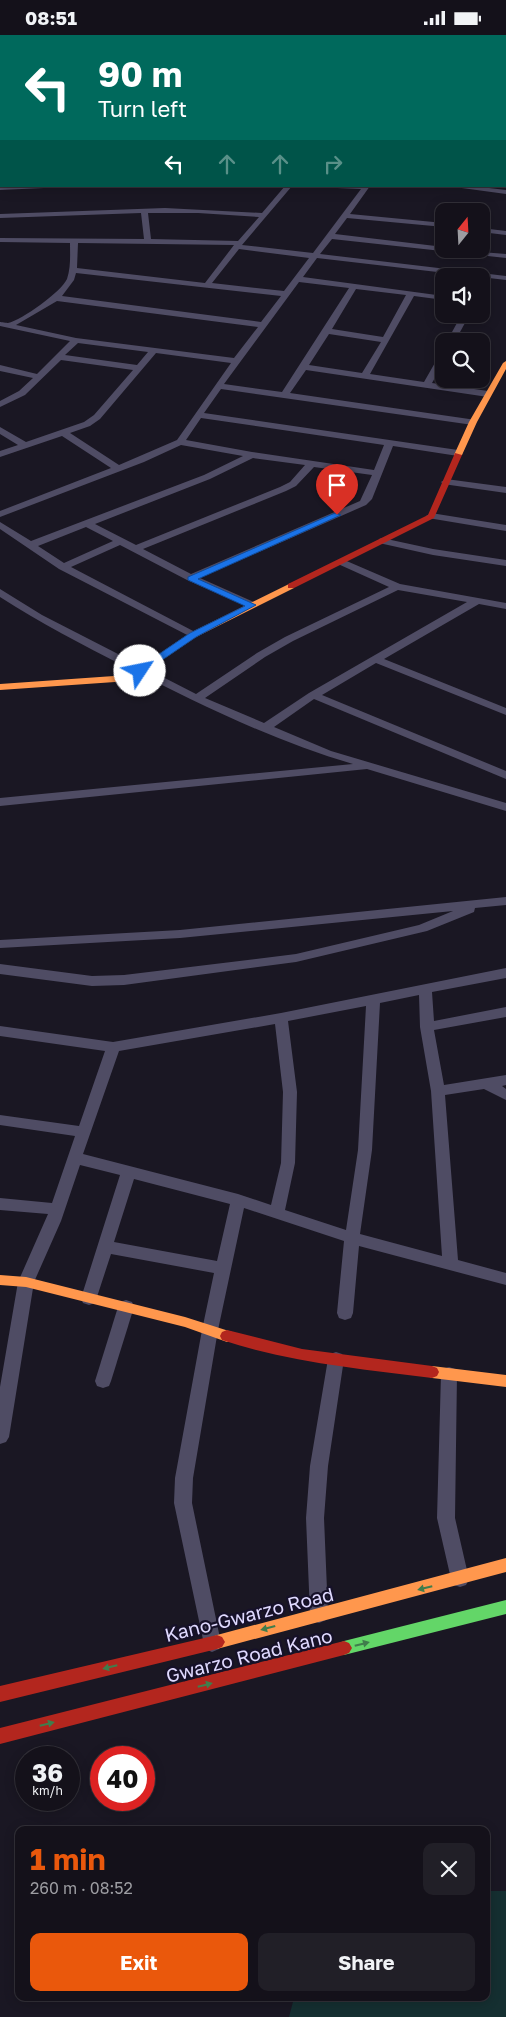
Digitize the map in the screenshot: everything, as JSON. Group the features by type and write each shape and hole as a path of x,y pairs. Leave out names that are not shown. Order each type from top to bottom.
{"street":[{"path":"207,285 238,245 288,187"},
{"path":"0,514 118,469 180,441 236,361 366,187"},
{"path":"459,187 506,192"},
{"path":"144,211 148,241"},
{"path":"1,214 218,211 264,215"},
{"path":"345,215 435,224"},
{"path":"490,231 506,233"},
{"path":"329,236 506,256"},
{"path":"0,240 74,243 148,241 238,245 435,273"},
{"path":"4,325 56,298 69,283 74,270 74,243"},
{"path":"74,270 286,294"},
{"path":"490,279 506,278"},
{"path":"297,279 435,297"},
{"path":"285,395 328,331 354,286"},
{"path":"364,376 411,293"},
{"path":"56,298 264,325"},
{"path":"4,325 76,340 236,361"},
{"path":"328,331 386,340"},
{"path":"0,404 22,393 76,340"},
{"path":"0,453 87,424 97,417 154,350"},
{"path":"60,357 139,368"},
{"path":"430,516 472,422 506,363"},
{"path":"304,367 488,394"},
{"path":"0,368 40,377"},
{"path":"427,385 435,370"},
{"path":"219,385 472,422"},
{"path":"200,415 458,453"},
{"path":"0,430 24,445"},
{"path":"63,432 118,469"},
{"path":"180,441 252,455 377,473"},
{"path":"191,579 356,507 367,499 390,442"},
{"path":"30,545 208,477 252,455"},
{"path":"135,549 283,489 293,484 311,464"},
{"path":"446,482 506,490"},
{"path":"0,687 115,679 140,671 193,635 342,562 430,516 506,528"},
{"path":"86,523 191,579 252,605"},
{"path":"0,525 64,567 193,635"},
{"path":"64,567 121,541"},
{"path":"382,541 432,552 506,563"},
{"path":"342,562 397,587 506,606"},
{"path":"197,699 260,655 397,587"},
{"path":"0,592 38,617 197,699 327,753 506,807"},
{"path":"266,727 313,695 477,601"},
{"path":"375,659 506,712"},
{"path":"313,695 506,775"},
{"path":"0,802 370,767"},
{"path":"0,944 180,934 506,901"},
{"path":"0,969 105,981 296,958 422,928 484,903"},
{"path":"0,1031 113,1047 281,1018 506,973"},
{"path":"425,990 427,1027 438,1091 450,1264"},
{"path":"345,1313 352,1238 365,1150 373,1000"},
{"path":"427,1027 506,1012"},
{"path":"278,1213 289,1154 290,1092 281,1018"},
{"path":"0,1437 26,1282 57,1209 113,1047"},
{"path":"438,1091 486,1085 506,1079"},
{"path":"486,1085 506,1095"},
{"path":"0,1120 84,1132"},
{"path":"75,1158 238,1200 352,1238 506,1279"},
{"path":"89,1298 128,1173"},
{"path":"212,1643 183,1503 184,1478 210,1330 238,1200"},
{"path":"0,1204 57,1209"},
{"path":"106,1247 223,1268"},
{"path":"0,1280 26,1282 126,1307 253,1344 336,1359 506,1381"},
{"path":"103,1381 126,1307"},
{"path":"319,1614 315,1518 319,1466 336,1359"},
{"path":"449,1374 446,1518 460,1579"},
{"name":"Kano-Gwarzo Road","path":"0,1694 212,1643 460,1579 506,1565"},
{"name":"Gwarzo Road Kano","path":"0,1736 506,1607"}],"green space":[{"path":"490,1891 506,1891 506,2017 289,2017 293,2001 490,2001"}],"traffic: fast":[{"path":"344,1648 506,1607"}],"traffic: slow":[{"path":"458,455 473,422 506,363"},
{"path":"0,687 115,679 140,671 193,635 291,586"},
{"path":"0,1280 26,1282 185,1322 227,1336"},
{"path":"432,1372 506,1381"},
{"path":"217,1642 506,1565"}],"traffic: jam":[{"path":"291,586 431,516 458,455"},
{"path":"227,1336 302,1354 432,1372"},
{"path":"0,1694 217,1642"},
{"path":"0,1736 344,1648"}],"route":[{"path":"140,671 193,635 252,605 191,579 337,515"}]}
